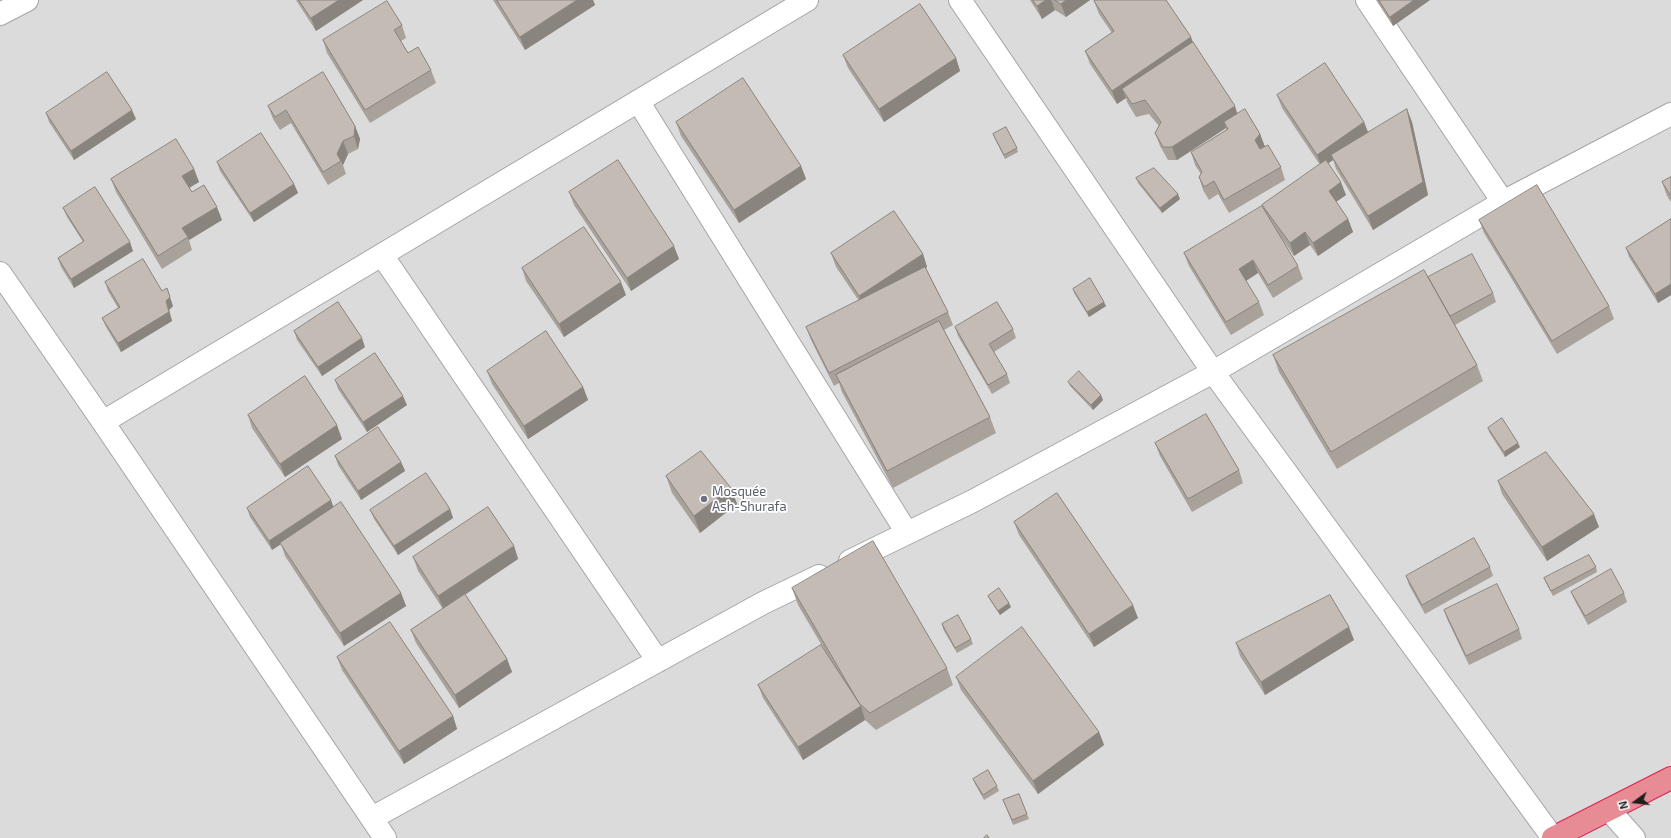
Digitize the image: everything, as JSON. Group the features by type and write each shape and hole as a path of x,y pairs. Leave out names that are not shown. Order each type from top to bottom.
{"highway":[{"path":"1553,838 1671,778"}],"street":[{"path":"0,14 27,0"},
{"path":"103,422 806,0"},
{"path":"960,0 1213,372 1553,838"},
{"path":"1367,0 1503,202"},
{"path":"638,101 907,533"},
{"path":"372,818 764,603 973,501 1213,372 1503,202 1671,114"},
{"path":"382,255 658,661"},
{"path":"0,273 103,422 385,838"},
{"path":"1609,810 1634,838"}],"shaded area":[{"path":"0,0 1671,0 1671,838 0,838"}],"building":[{"path":"299,0 339,0 311,18"},
{"path":"497,0 577,0 520,37"},
{"path":"1033,0 1046,0 1037,6"},
{"path":"1055,0 1066,0 1061,4"},
{"path":"1166,0 1191,37 1112,91 1085,51 1114,31 1094,1"},
{"path":"1379,0 1414,0 1390,17"},
{"path":"387,1 402,25 394,30 408,53 418,47 431,70 365,110 323,40"},
{"path":"920,4 956,58 879,109 843,55"},
{"path":"1193,42 1235,106 1172,147 1163,147 1155,133 1161,122 1145,100 1132,104 1122,89"},
{"path":"1325,63 1364,122 1317,155 1277,95"},
{"path":"107,72 132,110 71,151 46,113"},
{"path":"323,72 355,126 354,136 343,141 337,154 341,161 323,172 286,110 275,117 268,106"},
{"path":"743,78 801,166 734,210 676,122"},
{"path":"1245,109 1260,134 1255,140 1260,149 1268,145 1281,167 1224,200 1214,181 1204,187 1199,177 1202,172 1191,152 1228,129 1224,122"},
{"path":"1407,109 1423,182 1368,216 1331,155"},
{"path":"1006,127 1017,148 1004,155 993,134"},
{"path":"261,133 294,184 250,213 217,162"},
{"path":"176,139 194,169 182,176 192,192 204,185 217,207 182,228 188,237 158,256 111,179"},
{"path":"618,160 674,246 627,278 569,192"},
{"path":"1326,160 1341,182 1329,191 1348,219 1313,243 1305,232 1290,243 1262,205"},
{"path":"1154,168 1178,194 1160,208 1136,178"},
{"path":"1671,177 1671,196 1662,182"},
{"path":"1537,185 1609,306 1552,341 1479,220"},
{"path":"95,187 130,242 71,279 58,258 84,241 63,208"},
{"path":"1262,206 1298,266 1268,285 1253,260 1239,269 1259,302 1226,322 1184,253"},
{"path":"894,211 923,254 859,296 831,253"},
{"path":"1671,219 1671,284 1655,294 1626,248"},
{"path":"584,227 621,282 559,324 522,268"},
{"path":"1472,254 1493,293 1450,316 1428,277"},
{"path":"143,259 162,291 167,288 170,297 166,301 169,312 118,343 102,318 120,307 105,282"},
{"path":"925,267 948,312 829,373 806,327"},
{"path":"1424,270 1477,365 1331,452 1273,355"},
{"path":"1090,278 1104,302 1087,312 1073,289"},
{"path":"338,302 362,338 318,367 294,331"},
{"path":"997,302 1013,329 989,344 1007,374 988,385 955,327"},
{"path":"939,321 990,417 887,471 836,375"},
{"path":"546,331 583,387 524,426 487,371"},
{"path":"375,353 403,396 363,422 335,380"},
{"path":"1079,371 1101,395 1091,405 1068,382"},
{"path":"305,376 337,425 280,464 248,415"},
{"path":"1206,414 1239,470 1188,499 1155,443"},
{"path":"1502,418 1518,443 1504,452 1488,428"},
{"path":"378,427 401,462 358,491 335,456"},
{"path":"701,451 731,488 694,516 666,476"},
{"path":"1546,452 1594,514 1542,547 1498,481"},
{"path":"308,466 331,500 269,541 247,508"},
{"path":"426,473 450,509 394,546 370,510"},
{"path":"1057,493 1133,605 1089,634 1014,522"},
{"path":"341,502 401,593 340,633 280,543"},
{"path":"488,507 514,546 438,596 413,557"},
{"path":"1474,538 1490,567 1422,605 1406,576"},
{"path":"873,541 947,668 870,713 859,703 792,588"},
{"path":"1589,555 1596,567 1551,591 1544,578"},
{"path":"1611,569 1624,593 1585,616 1571,592"},
{"path":"1497,584 1519,629 1466,656 1444,610"},
{"path":"999,588 1009,603 998,611 988,596"},
{"path":"465,594 507,659 455,695 411,630"},
{"path":"1330,595 1349,627 1261,682 1236,643"},
{"path":"958,615 971,639 955,648 942,624"},
{"path":"390,622 453,716 399,751 337,657"},
{"path":"1022,627 1099,732 1033,781 956,677"},
{"path":"821,645 861,706 798,747 758,685"},
{"path":"988,770 997,786 983,795 973,779"},
{"path":"1019,794 1027,814 1012,820 1003,800"}],"place":[{"name":"Mosquée Ash-Shurafa","path":"704,499"}]}
